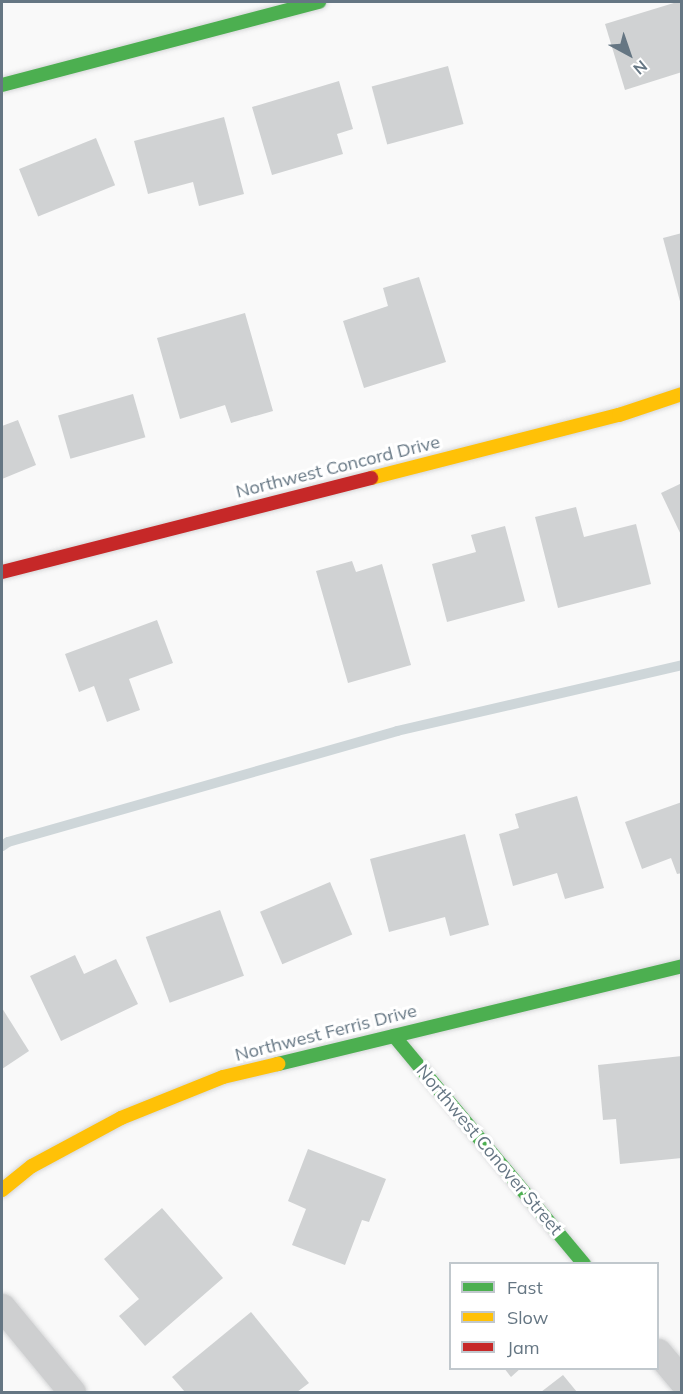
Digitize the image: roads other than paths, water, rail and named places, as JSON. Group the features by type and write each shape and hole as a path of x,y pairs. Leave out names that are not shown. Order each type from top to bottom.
{"street":[{"path":"2,84 319,2"},
{"name":"Northwest Concord Drive","path":"2,572 608,418 681,394"},
{"name":"Northwest Ferris Drive","path":"2,1190 32,1166 121,1118 224,1077 681,966"},
{"name":"Northwest Conover Street","path":"394,1036 583,1262"},
{"path":"2,1307 72,1392"},
{"path":"659,1354 681,1381"}],"waterway":[{"path":"2,846 8,842 397,731 682,665"}]}
